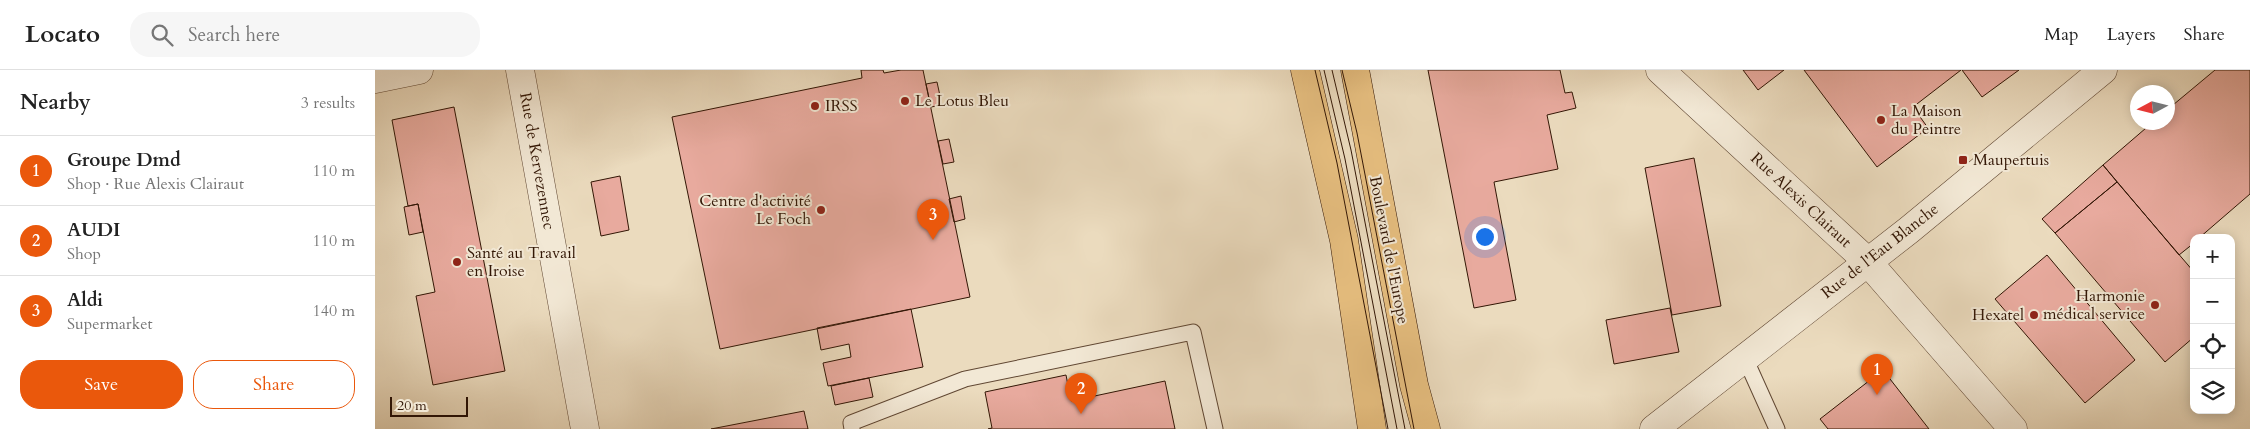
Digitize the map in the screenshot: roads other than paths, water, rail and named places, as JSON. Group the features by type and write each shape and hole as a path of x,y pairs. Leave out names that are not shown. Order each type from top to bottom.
{"main road":[{"path":"1305,70 1344,240 1372,429"},
{"name":"Boulevard de l'Europe","path":"1355,70 1415,385 1426,429"}],"street":[{"path":"375,79 419,70"},
{"name":"Rue de Kervezennec","path":"520,70 585,429"},
{"name":"Rue Alexis Clairaut","path":"1660,70 1867,261 2013,429"},
{"name":"Rue de l'Eau Blanche","path":"1654,429 1909,230 2103,70"}],"lane":[{"path":"852,429 851,424 965,379 1193,332 1215,429"},
{"path":"1745,358 1777,429"}],"tram line":[{"path":"1315,70 1337,163 1388,429"},
{"path":"1324,70 1345,159 1397,429"},
{"path":"1332,70 1351,150 1405,429"},
{"path":"1342,70 1357,133 1414,429"}],"place":[{"name":"Le Lotus Bleu","path":"905,101"},
{"name":"IRSS","path":"815,106"},
{"name":"La Maison du Peintre","path":"1881,120"},
{"name":"Maupertuis","path":"1963,160"},
{"name":"Centre d'activité Le Foch","path":"821,210"},
{"name":"Aldi","path":"933,240"},
{"name":"Santé au Travail en Iroise","path":"457,262"},
{"name":"Harmonie médical service","path":"2155,305"},
{"name":"Hexatel","path":"2034,315"},
{"name":"Groupe Dmd","path":"1877,395"},
{"name":"AUDI","path":"1081,414"}]}
